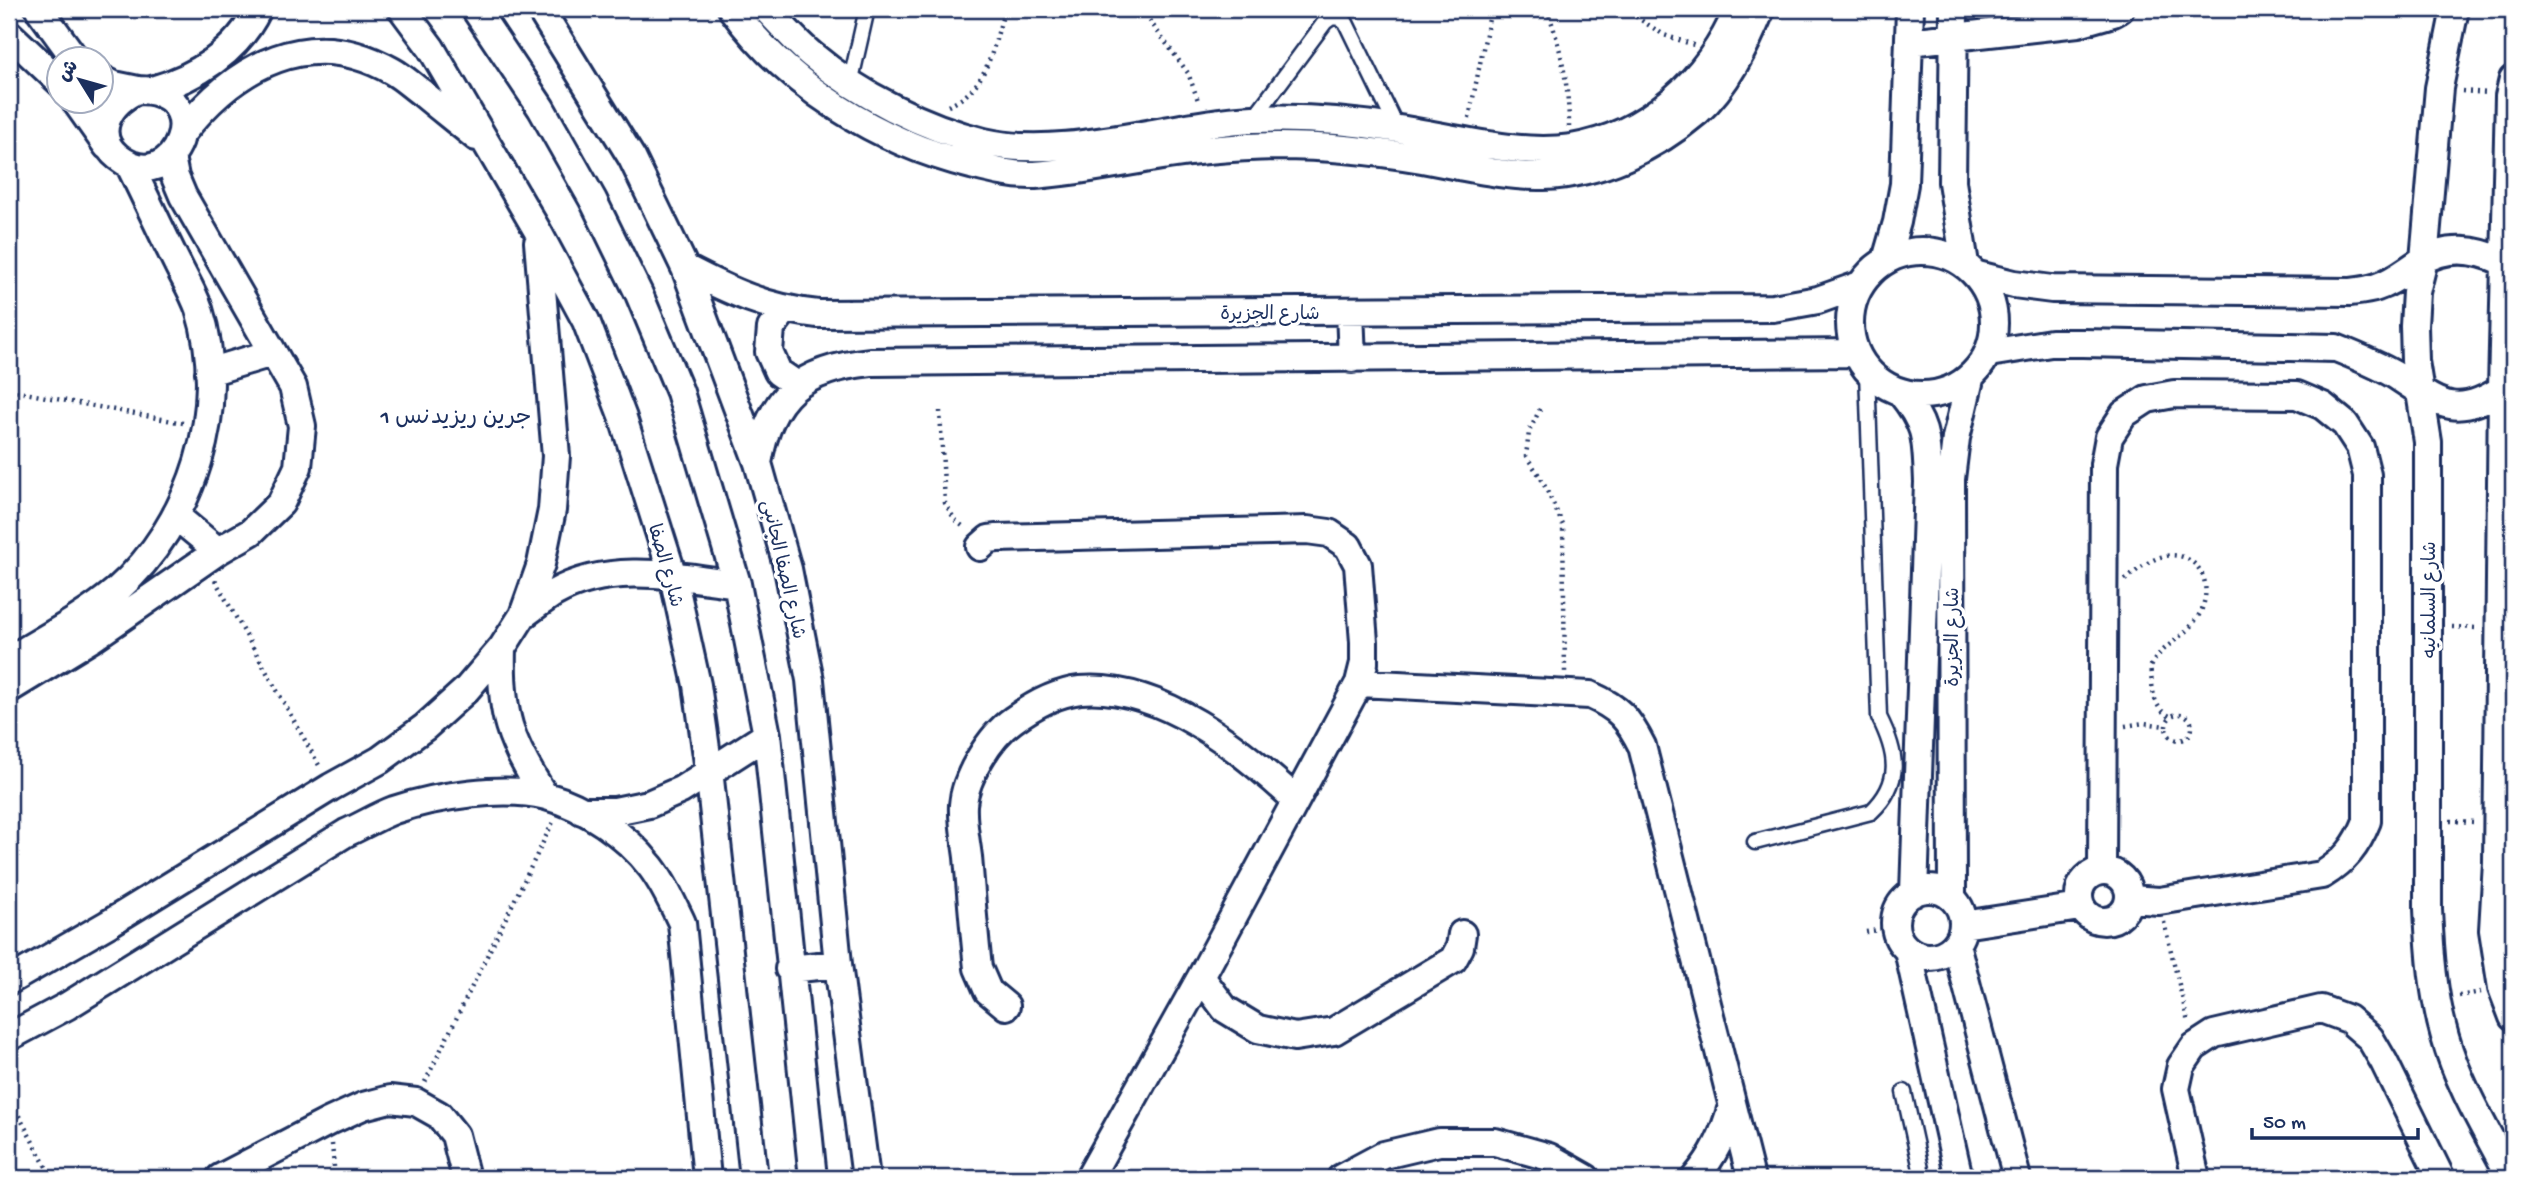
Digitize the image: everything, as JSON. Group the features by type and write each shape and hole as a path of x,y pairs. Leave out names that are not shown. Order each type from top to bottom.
{"street":[{"path":"40,9 66,46"},
{"path":"107,146 107,117 113,104 124,95 177,83 200,70 237,43 258,9"},
{"name":"شارع الصفا","path":"402,9 431,48 489,146 586,321 623,418 673,576 697,685 709,770 754,1178"},
{"path":"475,9 541,108 593,200 639,294 680,392 737,584 767,735 789,969 813,1178"},
{"name":"شارع الصفا الجانبى","path":"540,9 632,158 685,268 758,463 789,569 810,680 838,964 866,1178"},
{"path":"732,9 788,70 836,107 890,137 947,159 989,169 1031,175 1098,168 1158,156 1279,146 1388,154 1494,172 1543,176 1581,171 1617,160 1658,141 1698,110 1732,69 1761,9"},
{"path":"766,9 811,54 850,84 900,110 986,143 1031,148 1253,119 1321,121 1396,128 1464,141 1533,149 1569,148 1596,143 1638,124 1677,98 1704,68 1738,9"},
{"path":"1886,260 1904,184 1910,9"},
{"path":"1954,9 1952,182 1972,269 1989,293 1995,312 1995,333 1989,353 1970,379 1949,391 1925,396 1901,393 1883,385 1861,362 1850,330 1851,307 1860,285 1872,271 1886,260 1905,252 1926,250 1947,254 1972,269 2052,289 2350,292 2375,288 2396,279 2424,260 2443,252 2464,250 2485,253 2504,262"},
{"path":"1909,42 2077,23 2120,9"},
{"name":"شارع السلمانيه","path":"2455,9 2439,88 2424,260 2416,292 2414,326 2415,361 2428,442 2428,909 2431,975 2445,1038 2470,1099 2511,1178"},
{"path":"9,34 46,69"},
{"path":"183,132 216,94 256,66 290,54 326,50 361,56 394,71 489,146"},
{"path":"116,85 165,95 176,105 182,118 183,132 179,146 171,157 158,165 144,167 129,164"},
{"path":"2511,87 2504,262 2500,628 2505,860 2493,930 2502,988 2513,1017"},
{"path":"9,660 77,619 116,591 149,556 177,517 195,473 206,427 209,372 206,339 198,307 129,164 107,146 86,116"},
{"path":"945,129 947,159"},
{"path":"1095,141 1098,168"},
{"path":"9,689 90,639 211,556 251,532 281,503 299,467 302,426 293,387 183,196 174,177 171,157"},
{"path":"9,981 380,760 425,727 466,690 502,648 523,615 541,564 552,510 556,456 537,230"},
{"name":"شارع الجزيرة","path":"685,268 735,294 785,310 818,314 1773,308 1818,300 1860,285"},
{"path":"785,310 771,328 769,352 778,372 797,385"},
{"path":"1350,311 1352,359"},
{"path":"1989,353 2051,344 2082,343 2336,348 2395,375 2421,394 2441,404 2463,406 2484,401 2502,389"},
{"path":"209,372 272,353"},
{"path":"758,463 763,434 776,407 797,385 818,372 871,362 1352,359 1861,362"},
{"name":"شارع الجزيرة","path":"1952,898 1951,479 1956,438 1970,379"},
{"name":"شارع الجزيرة","path":"1901,393 1916,412 1926,433 1928,482 1914,893"},
{"path":"2102,871 2104,464 2109,437 2124,414 2147,399 2174,394 2297,395 2323,406 2345,424 2360,447 2367,475 2367,821 2361,838 2351,853 2322,875 2159,901 2130,899"},
{"path":"177,517 211,556"},
{"path":"984,543 1307,530 1329,533 1348,546 1358,565 1364,642 1364,663 1359,683 1089,1178"},
{"path":"523,615 556,592 593,578 633,572 737,584"},
{"path":"502,648 501,687 508,726 523,763 563,803 607,826 631,845 652,868 682,923 707,1178"},
{"path":"1359,683 1590,695 1613,706 1631,723 1642,746 1751,1178"},
{"path":"1006,1006 988,991 978,968 963,803 976,762 1002,728 1037,703 1078,690 1121,692 1170,710 1216,734 1258,764 1296,800"},
{"path":"9,1037 67,1006 346,833 393,811 456,796 494,792 615,811 649,804 681,790 767,735"},
{"path":"2102,871 2113,872 2123,878 2130,899 2127,908 2112,920 2094,920 2080,907 2078,895 2082,883 2090,874 2102,871"},
{"path":"2017,1178 1960,935 1958,906 1952,898 1934,890 1914,893 1899,907 1895,927 1902,944 1908,950 1928,958 1939,956 1960,935 2080,907"},
{"path":"682,923 726,916"},
{"path":"1201,977 1225,1009 1258,1029 1295,1037 1334,1031 1453,960 1460,947 1462,934"},
{"path":"1908,950 1959,1178"},
{"path":"789,969 838,964"},
{"path":"2196,1178 2176,1089 2181,1066 2194,1047 2214,1034 2321,1009 2348,1019 2370,1038 2441,1178"},
{"path":"220,1178 330,1121 363,1106 390,1099 416,1102 439,1115 456,1135 466,1178"},
{"path":"1695,1178 1710,1160 1724,1134 1732,1106"},
{"path":"1341,1178 1384,1155 1439,1142 1495,1142 1549,1157 1586,1178"}],"lane":[{"path":"850,84 867,9"},
{"path":"1253,119 1325,22 1332,17 1340,18 1346,23 1396,128"},
{"path":"1755,842 1871,812 1885,799 1894,771 1892,743 1879,717 1861,362"},
{"path":"1904,1092 1923,1178"}],"path":[{"path":"945,129 939,114 945,107 967,96 978,84 993,50 1004,9"},
{"path":"1141,9 1188,73 1198,98 1202,125"},
{"path":"1464,141 1491,9"},
{"path":"1547,9 1566,81 1569,148"},
{"path":"1624,9 1664,35 1699,46 1717,48"},
{"path":"2439,88 2511,87"},
{"path":"9,390 206,427"},
{"path":"1539,409 1529,432 1526,456 1547,489 1563,524 1565,693"},
{"path":"940,411 945,503 955,520 984,543"},
{"path":"211,556 331,787"},
{"path":"2102,597 2155,558 2180,556 2192,561 2202,570 2206,583 2201,610 2194,622 2163,647 2150,667 2156,706 2162,713 2170,716 2180,713 2189,718 2193,728 2183,740 2173,739 2166,731 2170,716"},
{"path":"2428,627 2500,628"},
{"path":"2102,735 2122,727 2144,723 2166,726"},
{"path":"416,1102 563,803"},
{"path":"2428,820 2503,808"},
{"path":"2159,901 2194,1047"},
{"path":"1866,932 1895,927"},
{"path":"2437,1000 2502,988"},
{"path":"9,1097 52,1178"}],"district":[{"name":"جرين ريزيدنس 1","path":"456,415"}]}
